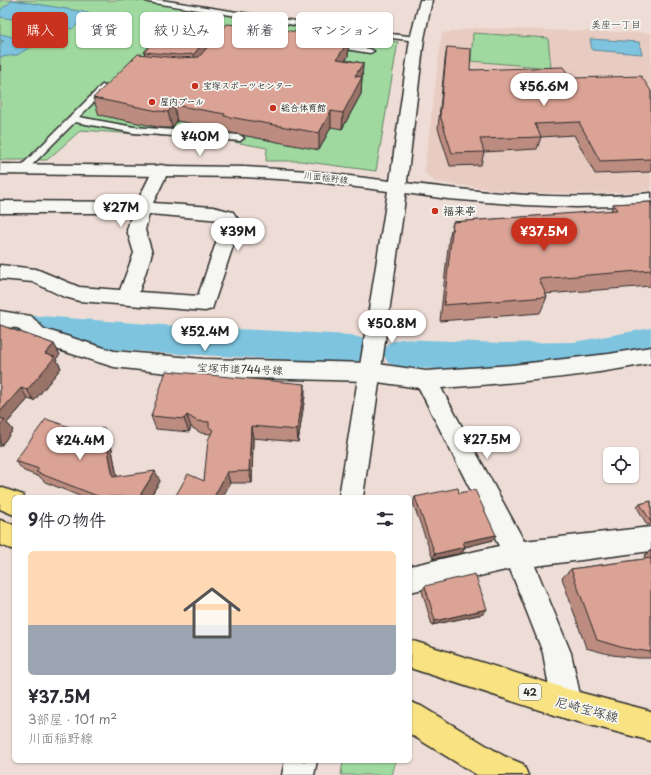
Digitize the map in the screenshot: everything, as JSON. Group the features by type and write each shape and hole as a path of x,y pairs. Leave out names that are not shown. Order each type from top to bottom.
{"main road":[{"path":"0,498 12,502"},
{"path":"0,532 12,537"},
{"name":"尼崎宝塚線","path":"412,655 567,704 651,726"},
{"path":"412,718 493,767 512,775"}],"street":[{"path":"351,495 371,372 418,36 426,0"},
{"name":"川面稲野線","path":"0,169 161,170 301,175 458,195 527,200 587,201 651,199"},
{"path":"127,299 142,253 136,230 161,170"},
{"path":"0,207 144,208 221,214 227,216 230,221 230,228 206,304 127,299 74,293 59,288 42,278 26,274 0,272"},
{"name":"宝塚市道744号線","path":"0,319 24,321 33,330 114,359 203,368 371,372 426,380 512,374 609,363 651,355"},
{"path":"426,380 517,555 557,652 567,704"},
{"path":"412,578 517,555 651,538"},
{"path":"298,775 301,763"}],"lane":[{"path":"148,0 339,30 418,36"},
{"path":"355,48 370,50"},
{"path":"22,170 112,81"},
{"path":"74,119 134,130 240,138"}],"shaded area":[{"path":"475,28 651,33 651,191 580,194 516,192 435,182 424,172 442,33"}],"green space":[{"name":"宝塚スポーツセンター","path":"0,0 134,0 209,12 140,12 140,48 224,48 224,14 232,16 232,48 288,48 288,24 296,26 296,48 393,48 393,41 398,42 376,171 300,161 266,161 267,148 229,141 81,130 47,160 0,160"},
{"path":"473,33 548,38 551,68 471,61"},
{"path":"343,763 395,763 392,775 341,775"}],"water":[{"path":"13,0 85,12 76,12 76,26 72,29 68,28 68,12 12,12 12,19 0,17 0,10"},
{"path":"0,34 12,37 12,48 29,48 17,55 0,57 0,43 4,41 0,40"},
{"path":"590,39 639,42 642,54 592,50"}],"building":[{"name":"総合体育館","path":"227,24 232,24 232,48 288,48 288,31 296,32 296,48 344,48 337,59 363,63 355,76 362,77 343,113 331,111 319,133 224,116 225,114 174,105 168,112 93,98 138,54 178,58 199,57 207,48 224,48 224,28"},
{"path":"447,47 471,49 470,70 563,67 568,74 572,74 574,78 641,76 651,91 651,159 600,161 579,122 535,124 541,137 480,139 484,152 452,153 440,115"},
{"path":"148,48 199,48 194,54 179,55 144,52"},
{"path":"651,202 651,270 539,279 547,297 444,305 453,222 617,210 613,204"},
{"path":"0,325 54,344 45,354 55,357 27,390 21,388 0,412"},
{"path":"166,371 305,384 297,430 251,426 249,471 227,472 215,495 176,495 188,474 204,481 208,440 213,430 209,427 209,422 197,421 187,415 184,419 151,416"},
{"path":"0,418 5,420 0,426"},
{"path":"46,419 87,433 104,428 113,477 155,471 140,495 95,495 36,472 39,469 15,461"},
{"path":"458,488 459,493 475,490 496,535 463,542 465,547 435,554 415,497"},
{"path":"651,501 651,522 640,504"},
{"path":"651,558 651,652 624,648 597,640 571,569"},
{"path":"475,574 487,609 435,621 425,586"}],"waterway":[{"path":"0,327 162,339 351,349"},
{"path":"401,353 502,358 574,356 651,342"}],"place":[{"name":"宝塚スポーツセンター","path":"195,86"},
{"name":"屋内プール","path":"152,102"},
{"name":"総合体育館","path":"273,108"},
{"name":"福来亭","path":"435,211"}],"district":[{"name":"美座一丁目","path":"616,24"}]}
